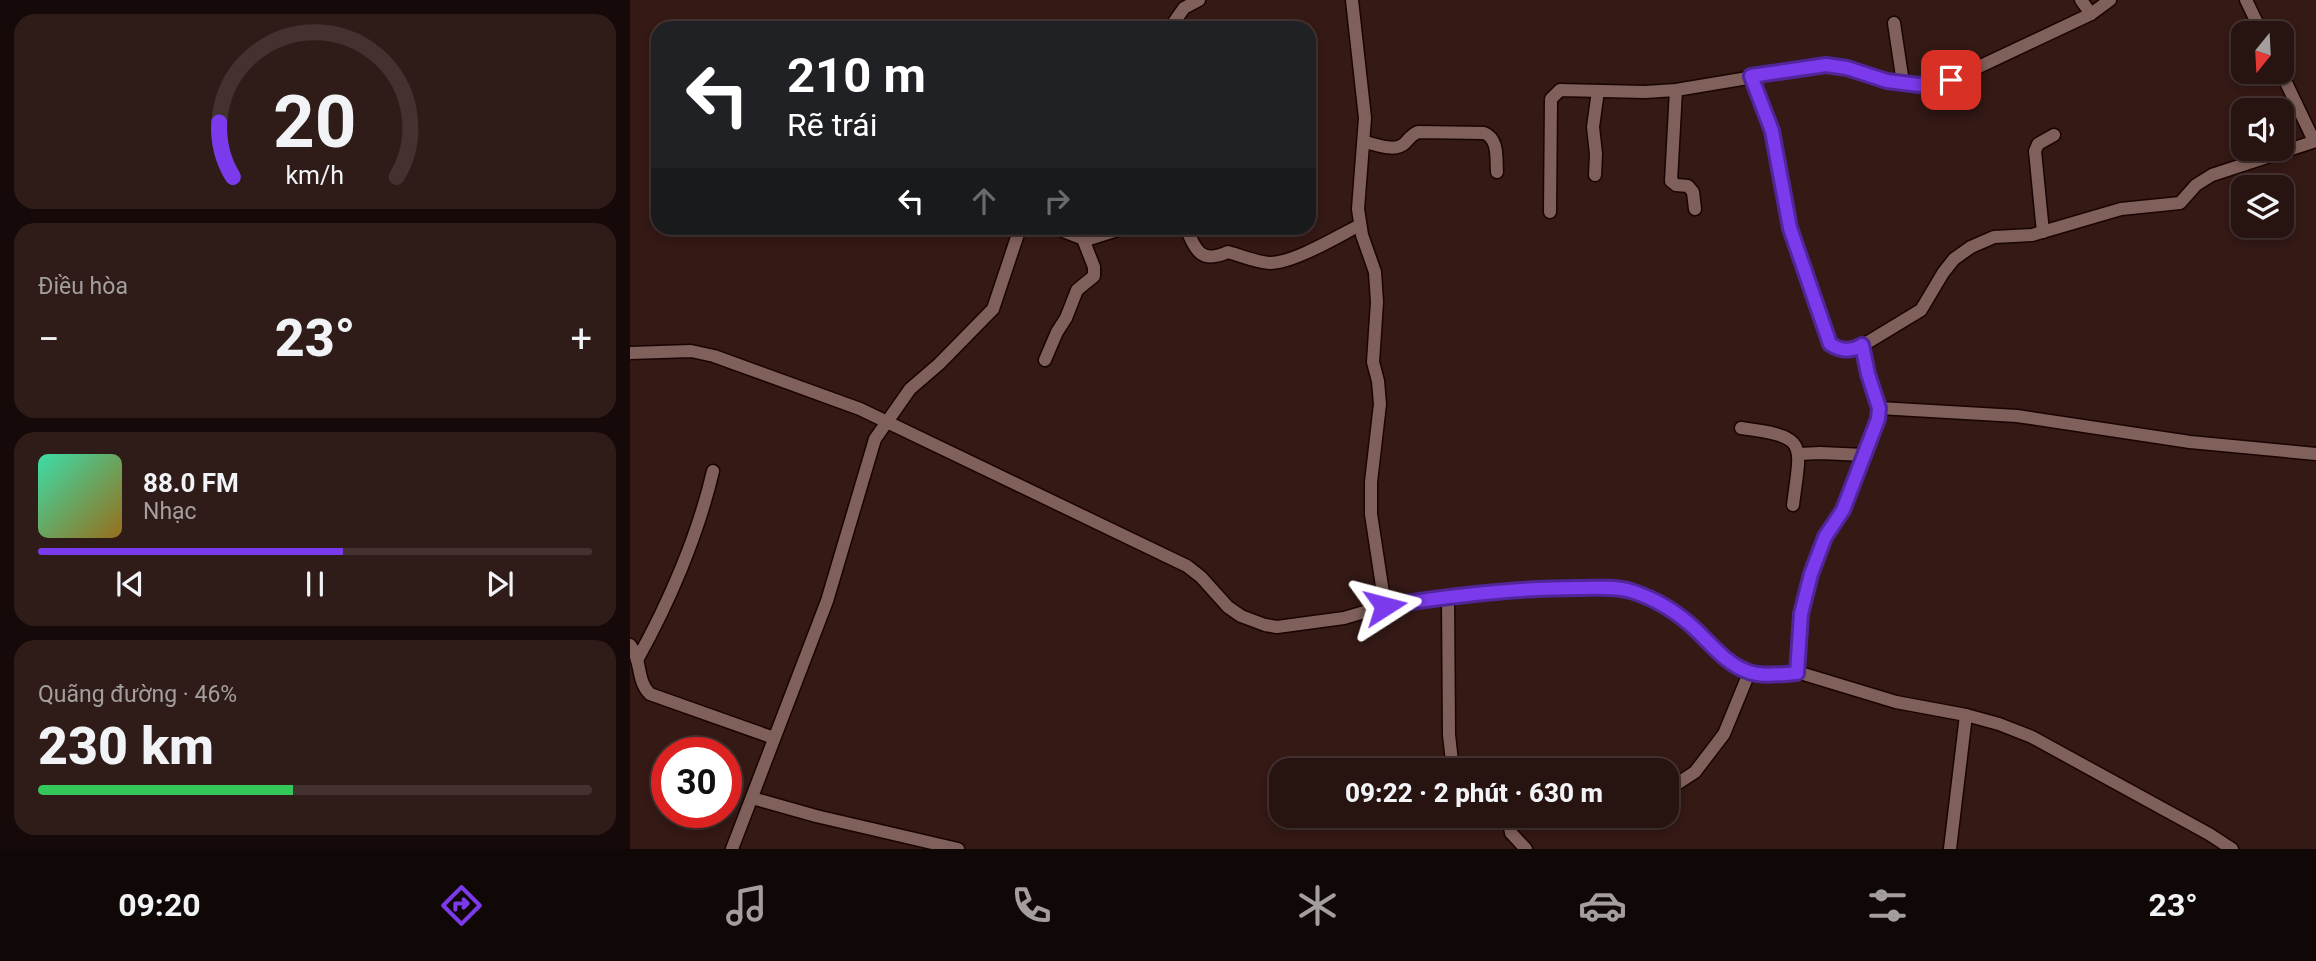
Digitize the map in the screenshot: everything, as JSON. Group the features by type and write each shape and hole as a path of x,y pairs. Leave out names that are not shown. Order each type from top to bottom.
{"street":[{"path":"1175,21 1184,8 1199,0"},
{"path":"1352,0 1364,100 1364,142 1358,209 1360,225 1375,272 1377,302 1373,362 1380,404 1370,514 1385,606"},
{"path":"2081,0 2091,14"},
{"path":"1550,212 1551,99 1560,90 1676,90 1826,65 1919,85 1951,80 2091,14 2110,0"},
{"path":"2246,0 2256,21"},
{"path":"1894,23 1903,83"},
{"path":"1751,76 1772,131 1790,228 1830,344 1847,351 1855,350 1921,310 1954,258 1971,247 1994,237 2043,232 2121,209 2180,203 2196,185 2212,175 2315,141 2287,84"},
{"path":"1676,90 1671,181 1676,185 1688,186 1695,209"},
{"path":"1595,174 1593,127 1598,91"},
{"path":"1364,142 1395,148 1403,146 1412,134 1418,131 1483,133 1491,135 1494,140 1497,172"},
{"path":"2043,232 2035,151 2038,144 2054,135"},
{"path":"1189,235 1196,250 1208,257 1219,257 1228,252 1256,261 1275,263 1290,259 1360,225"},
{"path":"732,849 827,601 875,439 910,389 993,309 1018,235"},
{"path":"1073,235 1083,239 1104,235"},
{"path":"1045,360 1077,290 1094,276 1094,267 1083,239"},
{"path":"1797,673 1801,614 1811,574 1819,550 1843,510 1875,430 1879,408 1862,345"},
{"path":"630,353 691,351 715,356 807,388 886,421 1187,566 1228,607 1253,621 1277,627 1357,616 1385,606 1448,597 1560,588 1627,590 1654,600 1676,613 1729,661 1749,673 1797,673 1896,702 1966,715 2032,737 2232,849"},
{"path":"1879,408 2017,416 2190,442 2316,454"},
{"path":"1741,428 1782,434 1793,441 1799,454 1793,505"},
{"path":"1799,454 1865,455"},
{"path":"637,660 652,634 677,577 713,471"},
{"path":"1448,597 1449,735 1452,758"},
{"path":"630,645 645,689 654,695 774,738"},
{"path":"1679,782 1695,772 1724,734 1749,673"},
{"path":"1950,849 1966,715"},
{"path":"752,797 816,816 958,849"},
{"path":"1510,828 1511,834 1526,849"}],"route":[{"path":"1385,606 1448,597 1551,588 1627,590 1654,600 1676,613 1729,661 1749,673 1797,673 1801,614 1811,574 1825,537 1843,510 1875,430 1879,408 1862,345 1847,351 1830,344 1790,228 1772,131 1751,76 1826,65 1847,68 1887,81 1919,85 1951,80"}]}
